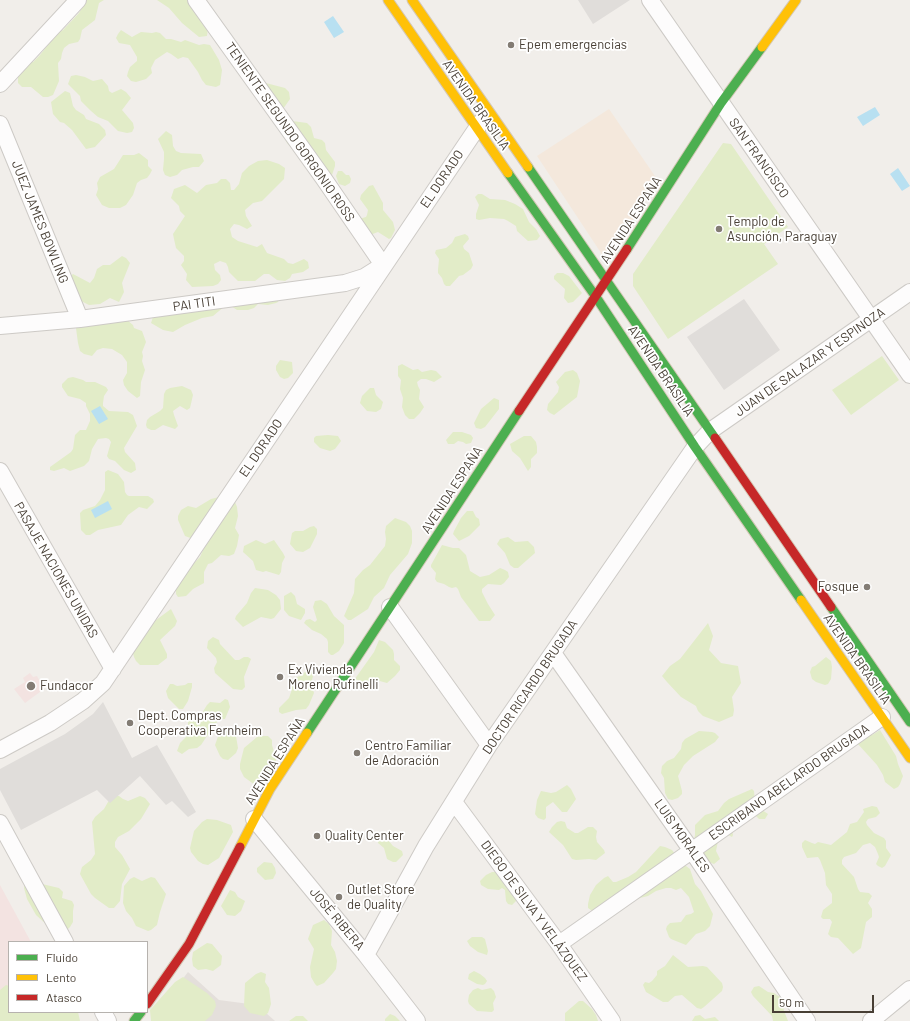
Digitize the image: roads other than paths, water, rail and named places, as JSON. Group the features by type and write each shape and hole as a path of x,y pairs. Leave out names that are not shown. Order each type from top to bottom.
{"main road":[{"name":"AVENIDA BRASILIA","path":"388,0 476,129 596,297 695,447 910,758"},
{"name":"AVENIDA BRASILIA","path":"412,0 608,281 910,722"},
{"name":"AVENIDA ESPAÑA","path":"148,1003 189,944 254,819 278,777 608,281 721,103 796,0"},
{"path":"134,1021 140,1013"}],"street":[{"path":"1,83 78,0"},
{"name":"TENIENTE SEGUNDO GORGONIO ROSS","path":"196,0 324,179 383,265"},
{"name":"SAN FRANCISCO","path":"650,0 910,375"},
{"name":"EL DORADO","path":"0,750 50,723 83,701 103,683 383,265 489,110"},
{"name":"JUEZ JAMES BOWLING","path":"0,124 80,319"},
{"name":"PAI TITI","path":"0,326 80,319 345,283 364,277 383,265"},
{"name":"JUAN DE SALAZAR Y ESPINOZA","path":"710,431 910,292"},
{"name":"DOCTOR RICARDO BRUGADA","path":"366,955 426,846 490,745 695,447 710,431"},
{"name":"PASAJE NACIONES UNIDAS","path":"0,471 113,669"},
{"path":"390,607 490,745"},
{"name":"LUIS MORALES","path":"553,653 692,851 807,1021"},
{"name":"ESCRIBANO ABELARDO BRUGADA","path":"559,944 882,718"},
{"name":"DIEGO DE SILVA Y VELÁZQUEZ","path":"454,802 559,944 612,1021"},
{"name":"JOSÉ RIBERA","path":"254,819 366,955 417,1021"},
{"path":"0,823 64,941"},
{"path":"871,1021 910,989"}],"water":[{"path":"333,16 344,32 334,38 324,22"},
{"path":"875,107 880,115 863,126 857,117"},
{"path":"898,168 910,186 902,191 890,174"},
{"path":"100,406 108,419 99,424 91,411"},
{"path":"108,501 112,509 95,518 91,510"}],"place":[{"name":"Epem emergencias","path":"511,45"},
{"name":"Templo de Asunción, Paraguay","path":"719,229"},
{"name":"Fosque","path":"867,587"},
{"name":"Ex Vivienda Moreno Rufinelli","path":"280,677"},
{"name":"Fundacor","path":"31,686"},
{"name":"Dept. Compras Cooperativa Fernheim","path":"130,723"},
{"name":"Centro Familiar de Adoración","path":"357,753"},
{"name":"Quality Center","path":"317,836"},
{"name":"Outlet Store de Quality","path":"339,897"}]}
